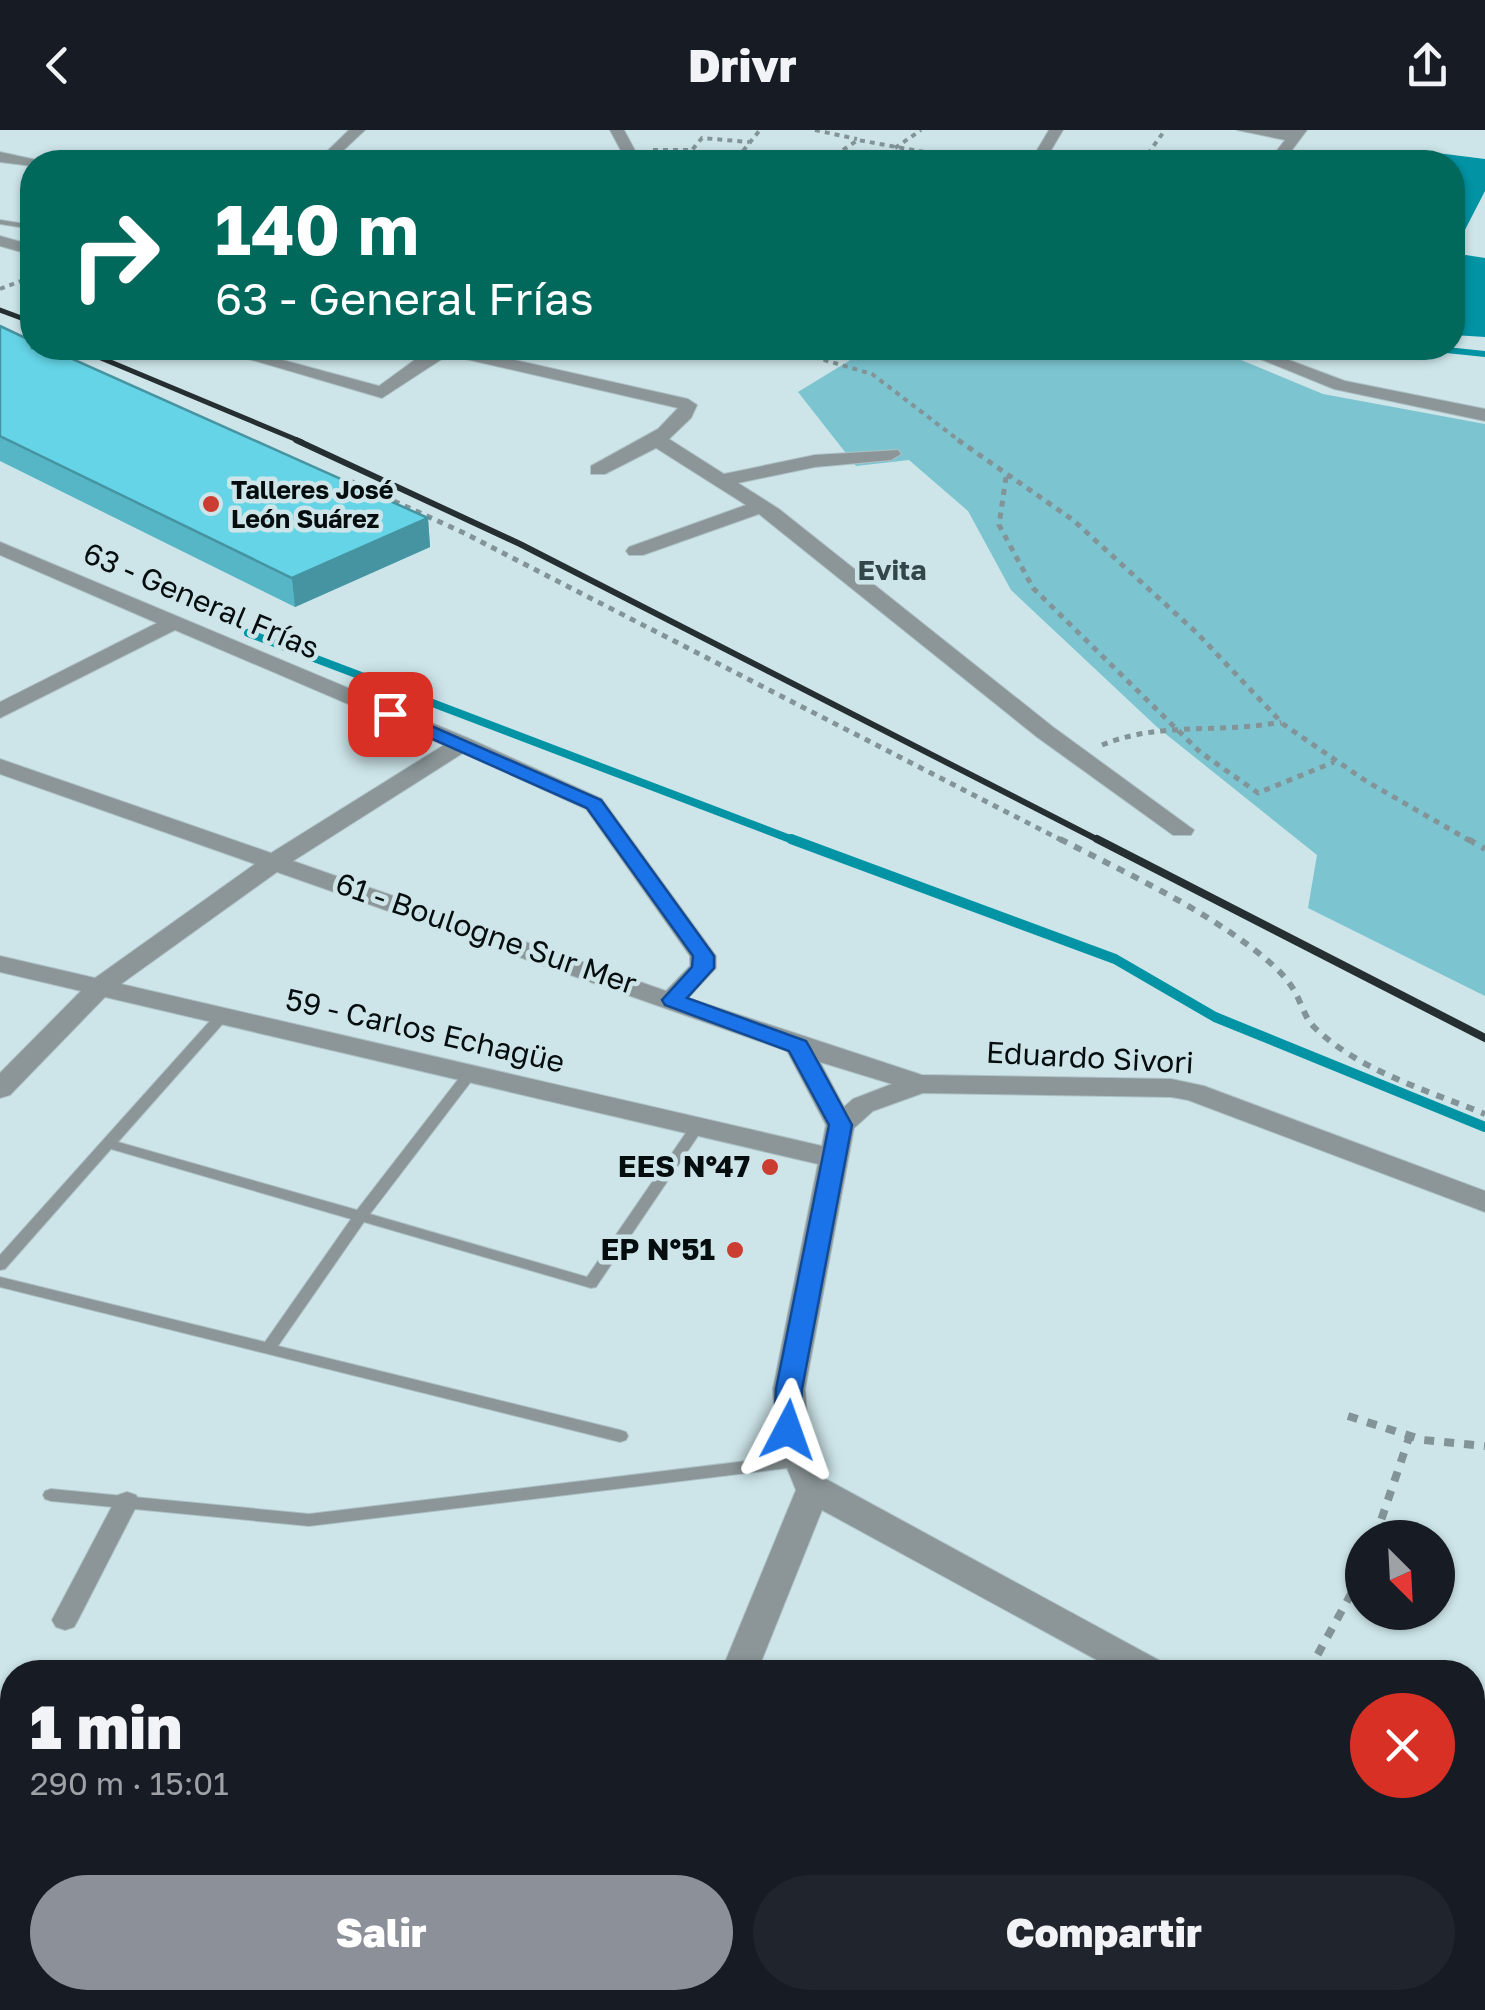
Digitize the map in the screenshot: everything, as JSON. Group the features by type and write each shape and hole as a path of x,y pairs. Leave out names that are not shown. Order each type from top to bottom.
{"street":[{"path":"336,150 358,130"},
{"path":"1244,130 1298,133"},
{"path":"264,360 382,392 426,360"},
{"path":"494,360 688,406 686,414 654,440 598,470"},
{"path":"1273,360 1340,386 1485,415"},
{"path":"654,440 757,504 1080,756 1182,830"},
{"path":"720,481 814,461 891,454"},
{"path":"636,551 752,511 757,504"},
{"name":"63 - General Frías","path":"0,548 594,804 703,956 703,968 672,1000"},
{"path":"0,711 173,623"},
{"path":"0,1089 100,987 277,860 462,744"},
{"name":"61 - Boulogne Sur Mer","path":"0,766 277,860 798,1046"},
{"name":"59 - Carlos Echagüe","path":"0,964 836,1159"},
{"path":"743,1660 804,1475 788,1430 789,1389 840,1125 798,1046"},
{"name":"Eduardo Sivori","path":"798,1046 920,1084 1170,1088 1194,1092 1485,1202"},
{"path":"840,1125 864,1104 920,1084"},
{"path":"804,1475 1129,1660"},
{"path":"64,1620 127,1501"}],"lane":[{"path":"0,1265 222,1016"},
{"path":"268,1349 360,1218 468,1076"},
{"path":"108,1144 591,1283 697,1127"},
{"path":"0,1282 620,1436"},
{"path":"51,1496 310,1520 804,1475"}],"path":[{"path":"743,150 760,130"},
{"path":"815,130 903,150"},
{"path":"895,148 921,130"},
{"path":"692,150 702,138 749,142"},
{"path":"843,150 858,140"},
{"path":"830,360 872,374 1006,477 1073,520 1197,633 1282,722 1334,762 1485,849"},
{"path":"1006,477 999,525 1033,588 1200,752 1258,794 1334,762"},
{"path":"350,481 464,534 1163,892 1267,960 1296,991 1298,1006 1314,1026 1346,1050 1485,1114"},
{"path":"1080,756 1130,732 1177,728 1233,730 1282,722"},
{"path":"1348,1416 1410,1435 1485,1446"},
{"path":"1381,1520 1410,1435"},
{"path":"1315,1660 1345,1605"}],"shaded area":[{"path":"1465,156 1485,159 1485,191 1465,230"},
{"path":"1465,255 1485,258 1485,337 1465,336"},
{"path":"850,360 1241,360 1323,394 1485,424 1485,996 1308,908 1317,855 1157,727 1011,590 968,511 909,460 856,466 798,392"}],"building":[{"name":"Talleres José León Suárez","path":"0,326 20,335 20,360 75,360 428,518 292,578 0,436"}],"waterway":[{"path":"1465,352 1485,354"},
{"path":"248,633 798,842"},
{"path":"791,839 1115,959 1215,1017 1485,1127"}],"railway":[{"path":"0,310 20,318"},
{"path":"106,360 302,442"},
{"path":"296,440 520,544 1102,842"},
{"path":"1097,839 1485,1038"}],"place":[{"name":"Talleres José León Suárez","path":"211,504"},
{"name":"EES N°47","path":"770,1167"},
{"name":"EP N°51","path":"735,1250"}],"district":[{"name":"Evita","path":"892,570"}],"route":[{"path":"390,714 594,804 703,956 703,968 672,1000 798,1046 840,1125 789,1389 788,1430"}]}
